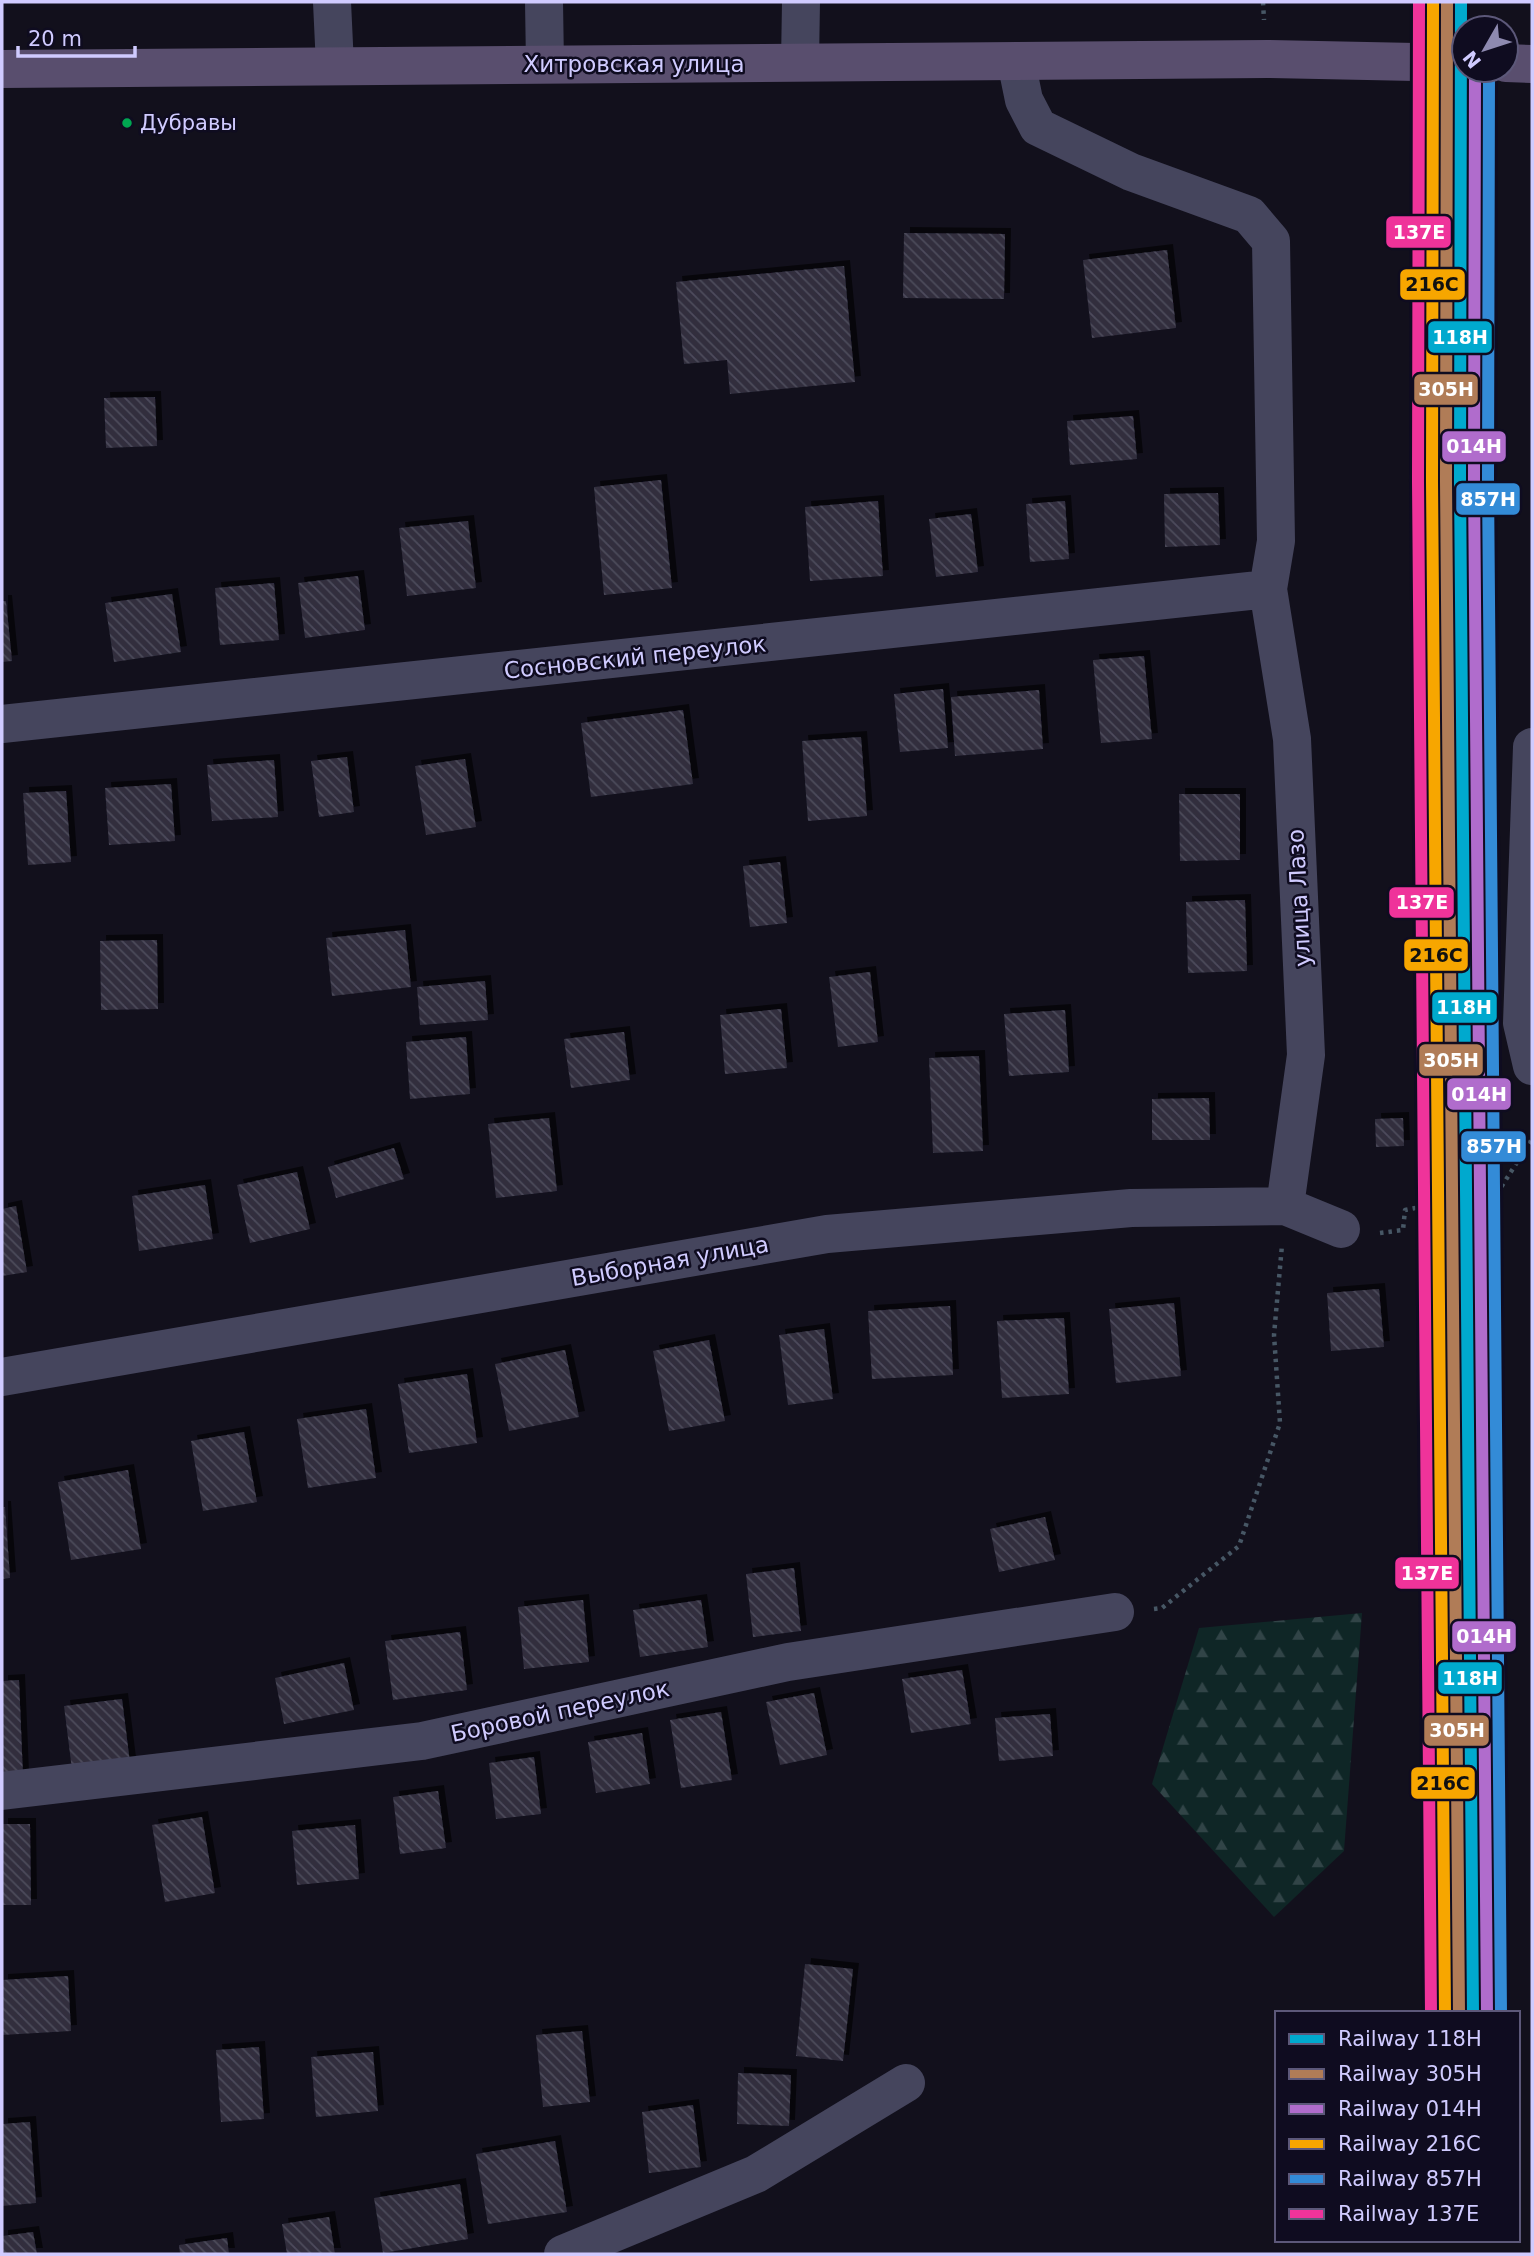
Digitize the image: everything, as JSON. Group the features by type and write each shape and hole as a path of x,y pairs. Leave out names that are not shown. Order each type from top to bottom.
{"main road":[{"name":"Хитровская улица","path":"2,69 1267,59 1450,62"}],"street":[{"path":"332,2 335,66"},
{"path":"544,2 545,64"},
{"path":"800,62 801,2"},
{"name":"улица Лазо","path":"1016,61 1024,100 1038,127 1131,172 1249,215 1271,241 1276,541 1268,589 1292,739 1306,1055 1285,1206"},
{"name":"Сосновский переулок","path":"2,724 1268,589"},
{"path":"1532,747 1522,1023 1532,1066"},
{"name":"Выборная улица","path":"2,1377 827,1234 1130,1208 1285,1206 1341,1229"},
{"name":"Боровой переулок","path":"2,1791 422,1741 788,1662 1115,1612"},
{"path":"563,2254 755,2174 906,2083"}],"path":[{"path":"1341,1229 1382,1233 1403,1230 1405,1210 1498,1192 1532,1139"},
{"path":"1115,1612 1162,1608 1239,1546 1280,1423 1274,1335 1285,1206"}],"green space":[{"path":"1362,1613 1344,1851 1274,1917 1152,1784 1199,1628"}],"building":[{"path":"904,233 1005,234 1004,299 903,298"},
{"path":"1167,250 1176,328 1092,338 1083,260"},
{"path":"844,266 855,382 730,394 727,360 684,364 676,282"},
{"path":"155,397 157,446 106,448 104,398"},
{"path":"1133,416 1137,459 1070,465 1067,421"},
{"path":"661,480 672,588 604,595 594,487"},
{"path":"1218,493 1220,545 1165,547 1164,494"},
{"path":"878,501 883,576 810,581 805,507"},
{"path":"1065,501 1069,559 1030,562 1026,504"},
{"path":"971,514 978,572 936,577 929,519"},
{"path":"468,521 476,588 407,596 399,528"},
{"path":"358,576 365,630 305,638 298,583"},
{"path":"274,583 279,640 220,645 215,588"},
{"path":"172,594 181,652 114,662 105,603"},
{"path":"2,601 6,601 12,661 2,662"},
{"path":"1144,656 1152,739 1101,743 1093,660"},
{"path":"943,689 948,748 900,752 894,694"},
{"path":"1039,690 1043,749 955,756 951,697"},
{"path":"683,710 693,784 591,797 581,723"},
{"path":"861,737 867,816 808,821 802,741"},
{"path":"347,757 354,812 319,817 311,761"},
{"path":"465,759 476,827 426,835 415,766"},
{"path":"274,760 278,817 212,821 207,765"},
{"path":"171,784 175,841 109,845 105,788"},
{"path":"66,791 71,862 28,865 23,793"},
{"path":"1179,794 1240,794 1240,860 1180,861"},
{"path":"780,862 787,923 750,927 743,866"},
{"path":"1245,900 1247,971 1188,973 1186,902"},
{"path":"405,930 411,987 332,996 326,938"},
{"path":"157,940 158,1009 101,1010 100,941"},
{"path":"870,972 878,1042 838,1047 829,977"},
{"path":"485,981 488,1020 420,1025 417,987"},
{"path":"781,1009 787,1068 725,1074 720,1015"},
{"path":"1065,1010 1069,1072 1009,1076 1004,1014"},
{"path":"624,1032 630,1080 571,1088 564,1039"},
{"path":"466,1037 470,1094 410,1099 406,1042"},
{"path":"979,1056 983,1151 933,1153 929,1058"},
{"path":"1209,1098 1210,1140 1152,1140 1152,1099"},
{"path":"549,1118 557,1191 496,1198 488,1124"},
{"path":"1403,1118 1404,1146 1376,1147 1375,1119"},
{"path":"394,1148 404,1179 336,1198 328,1167"},
{"path":"297,1172 310,1229 250,1243 237,1185"},
{"path":"205,1185 213,1239 139,1251 132,1196"},
{"path":"16,1206 27,1272 2,1276 2,1209"},
{"path":"1379,1289 1384,1347 1331,1351 1327,1293"},
{"path":"1174,1303 1181,1376 1116,1383 1109,1309"},
{"path":"950,1306 953,1375 872,1379 868,1311"},
{"path":"1064,1318 1069,1394 1002,1398 997,1321"},
{"path":"824,1329 833,1399 788,1405 779,1335"},
{"path":"709,1340 725,1421 669,1431 653,1351"},
{"path":"565,1350 579,1417 509,1431 495,1364"},
{"path":"467,1374 477,1443 409,1453 398,1384"},
{"path":"366,1409 376,1478 308,1488 297,1419"},
{"path":"244,1432 257,1502 203,1511 191,1441"},
{"path":"128,1470 141,1549 71,1560 58,1482"},
{"path":"2,1507 5,1507 10,1578 2,1579"},
{"path":"1045,1517 1055,1560 999,1572 990,1529"},
{"path":"794,1568 801,1631 753,1637 746,1574"},
{"path":"583,1600 589,1662 524,1669 518,1607"},
{"path":"701,1600 708,1647 640,1657 633,1610"},
{"path":"460,1632 467,1690 393,1700 385,1641"},
{"path":"344,1663 354,1710 284,1724 275,1678"},
{"path":"962,1670 971,1724 911,1733 902,1679"},
{"path":"19,1680 23,1777 2,1778 2,1681"},
{"path":"814,1693 827,1755 780,1765 766,1702"},
{"path":"122,1699 130,1763 72,1770 64,1706"},
{"path":"721,1712 732,1780 681,1788 670,1720"},
{"path":"1050,1714 1053,1756 999,1761 995,1718"},
{"path":"642,1733 650,1784 596,1793 588,1742"},
{"path":"534,1757 541,1814 496,1819 489,1763"},
{"path":"438,1791 446,1848 400,1854 393,1797"},
{"path":"202,1817 215,1893 165,1902 152,1825"},
{"path":"2,1824 30,1824 31,1905 2,1905"},
{"path":"355,1825 359,1879 297,1885 292,1831"},
{"path":"805,1964 853,1969 843,2061 796,2056"},
{"path":"68,1976 71,2031 2,2035 2,1980"},
{"path":"582,2031 590,2102 543,2107 536,2035"},
{"path":"259,2047 264,2119 221,2122 216,2050"},
{"path":"373,2052 378,2111 316,2117 311,2057"},
{"path":"738,2073 791,2075 789,2126 737,2124"},
{"path":"693,2105 701,2167 649,2173 642,2112"},
{"path":"30,2122 36,2203 2,2206 2,2124"},
{"path":"555,2141 567,2212 488,2224 476,2154"},
{"path":"460,2184 468,2239 383,2253 374,2198"},
{"path":"329,2217 335,2254 287,2254 282,2224"},
{"path":"33,2232 37,2254 2,2254 2,2236"},
{"path":"227,2238 229,2254 180,2254 179,2245"}],"rail line":[{"name":"137Е","path":"1419,2 1418,482 1431,2011"},
{"name":"216С","path":"1433,2 1432,482 1445,2011"},
{"name":"305Н","path":"1447,2 1446,482 1459,2011"},
{"name":"118Н","path":"1461,2 1460,482 1473,2011"},
{"name":"014Н","path":"1475,84 1474,482 1487,2011"},
{"name":"857Н","path":"1489,84 1488,482 1501,2011"}],"place":[{"name":"Дубравы","path":"127,123"}]}
